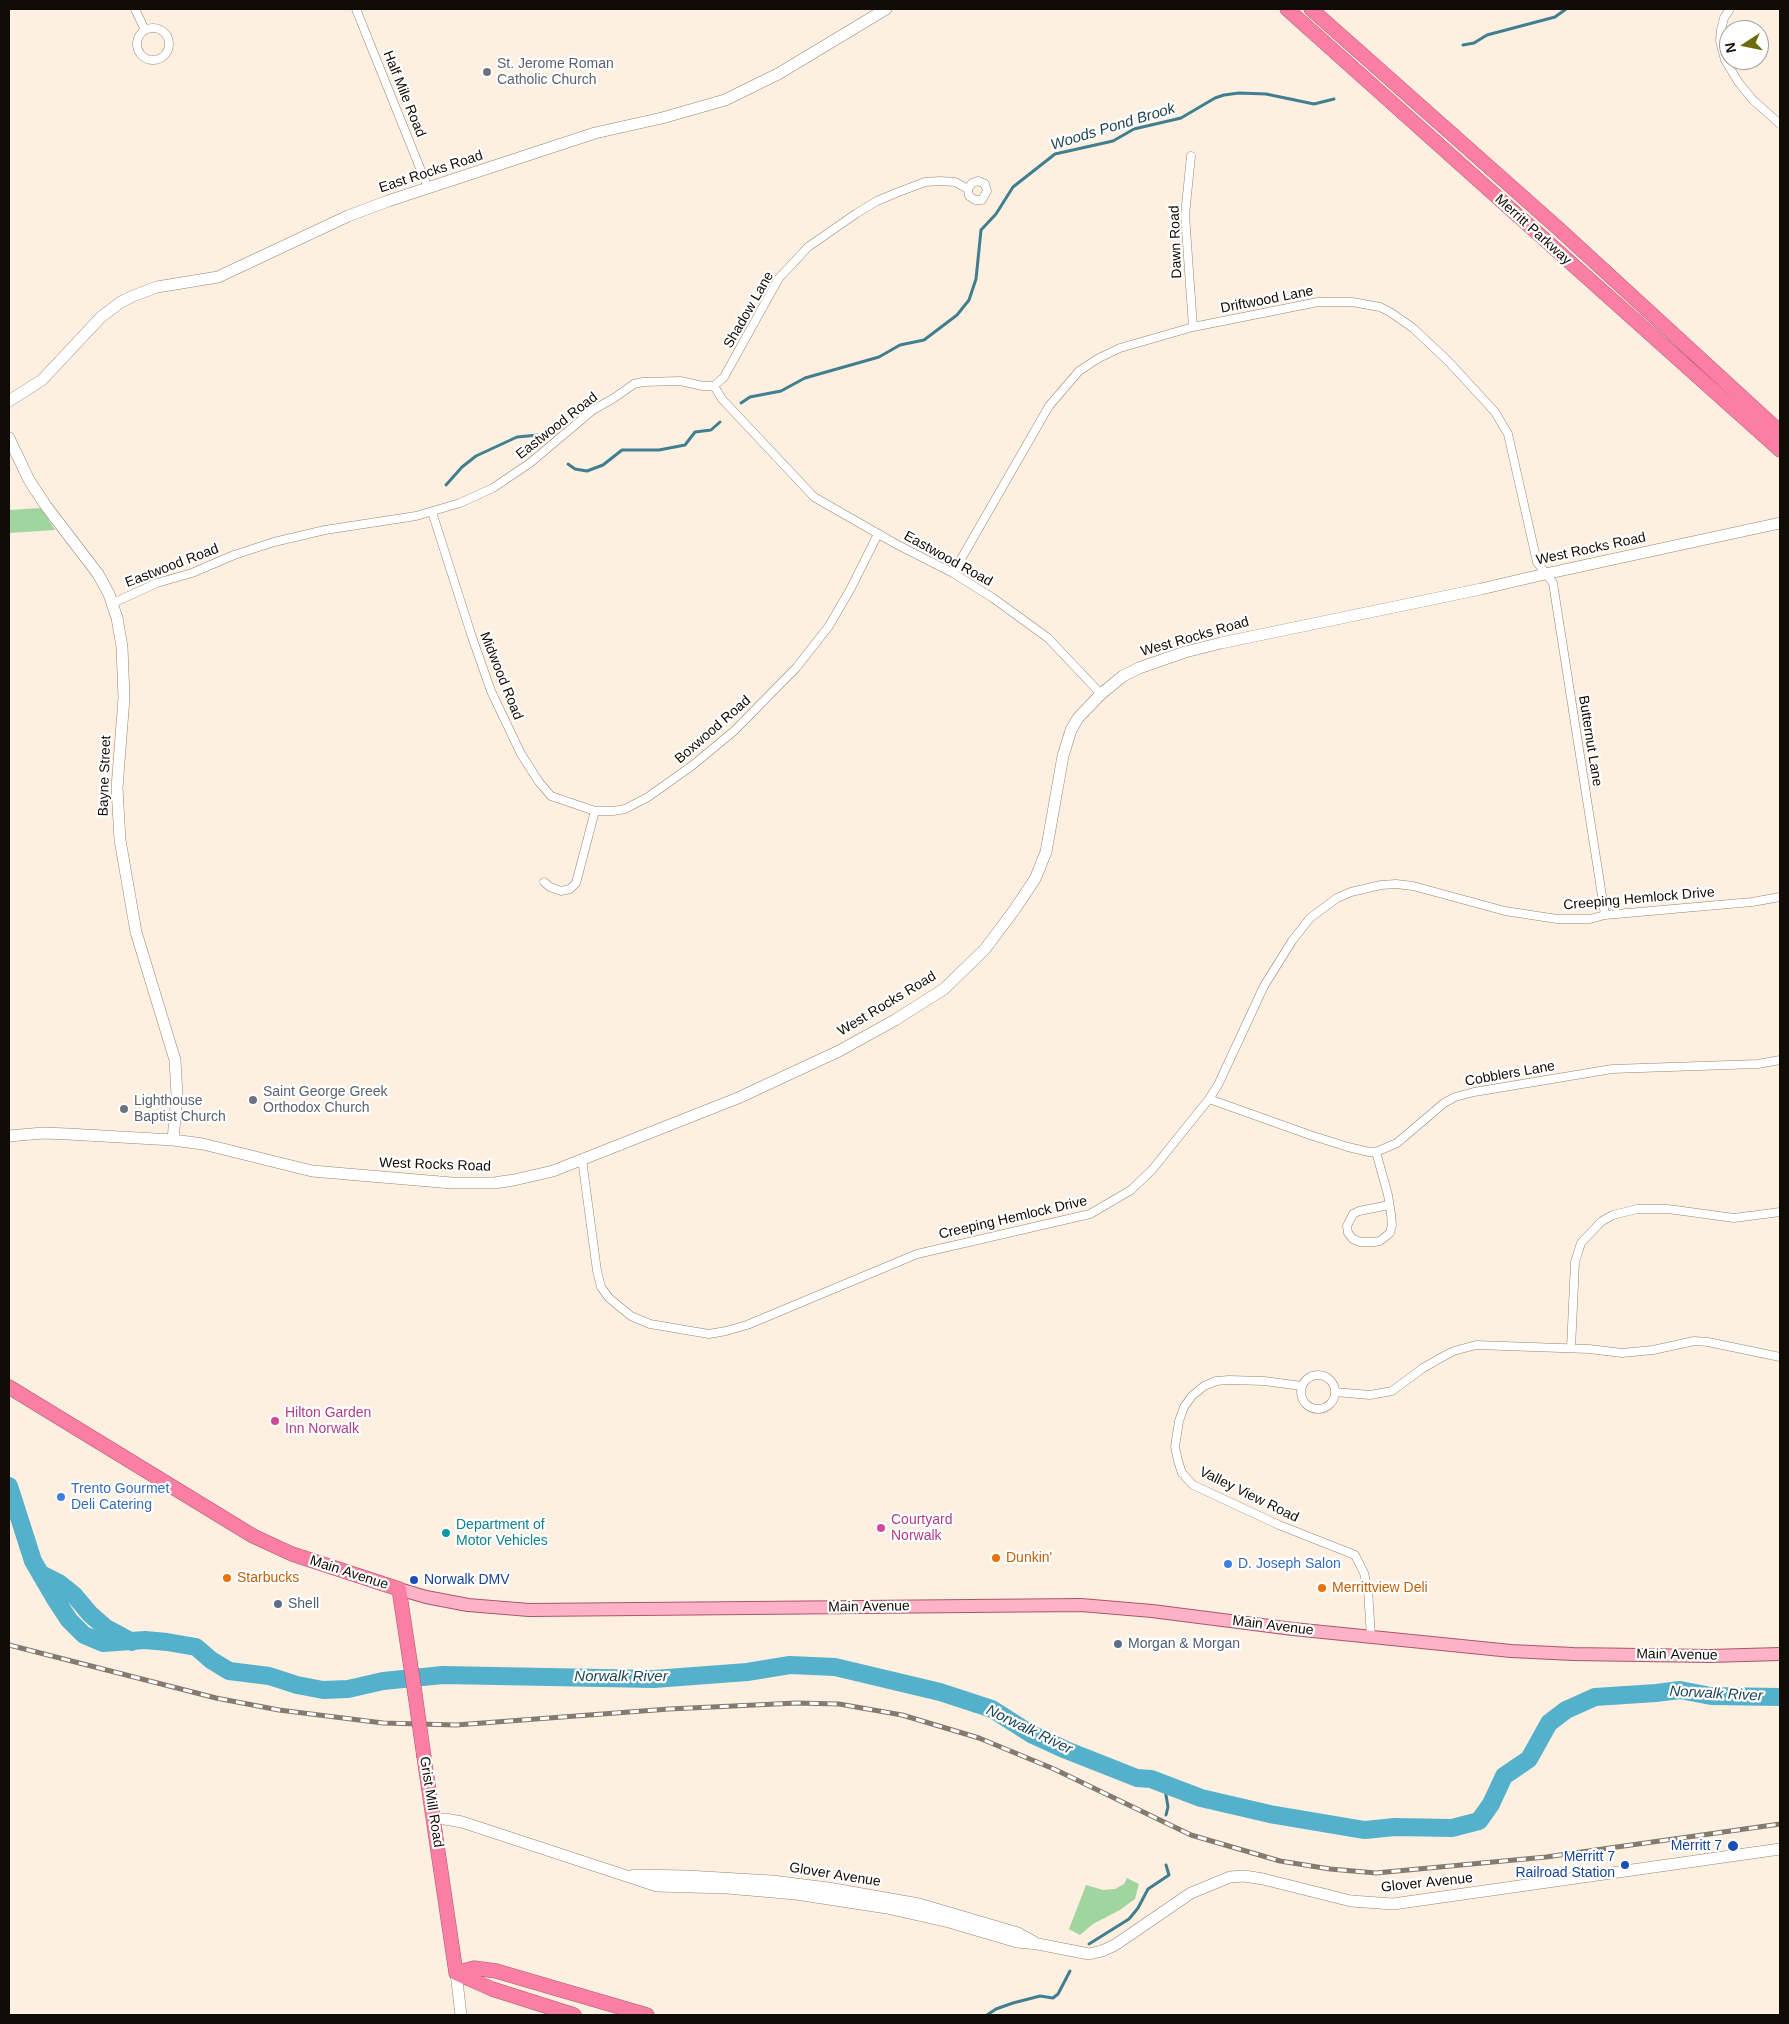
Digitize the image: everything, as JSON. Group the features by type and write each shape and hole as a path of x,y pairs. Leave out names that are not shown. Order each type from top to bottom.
{"highway":[{"name":"Merritt Parkway","path":"1286,9 1780,450"},
{"name":"Merritt Parkway","path":"1311,9 1560,230 1780,432"},
{"name":"Main Avenue","path":"9,1388 252,1536 292,1554 399,1589"},
{"name":"Grist Mill Road","path":"399,1589 456,1973"},
{"path":"456,1973 474,1968 496,1971 647,2015"},
{"path":"456,1973 492,1989 574,2015"}],"main road":[{"name":"Main Avenue","path":"399,1589 426,1597 468,1605 529,1610 1081,1605 1152,1611 1267,1626 1460,1647 1573,1654 1727,1656 1780,1654"}],"street":[{"path":"135,9 145,30"},
{"name":"Half Mile Road","path":"356,9 428,188"},
{"name":"East Rocks Road","path":"9,401 42,380 101,317 121,302 133,296 157,288 218,277 348,216 428,188 596,133 662,118 725,100 787,69 886,9"},
{"path":"1730,9 1724,18 1721,30 1720,41 1725,60 1739,83 1753,100 1780,124"},
{"path":"156,28 161,30 168,38 168,49 162,58 150,60 141,55 137,44 138,38 145,30 156,28"},
{"name":"Dawn Road","path":"1190,156 1185,215 1193,327"},
{"name":"Shadow Lane","path":"714,386 724,377 779,278 808,247 877,201 925,182 955,182 968,189"},
{"name":"Driftwood Lane","path":"953,573 1035,427 1049,406 1079,371 1120,348 1193,327 1318,302 1339,301 1380,307 1403,320 1448,361 1495,412 1508,434 1537,562 1545,574"},
{"name":"Eastwood Road","path":"113,604 157,583 274,542 325,530 432,512 460,503 493,488 530,463 593,410 634,384 680,381 714,386 722,399 814,498 953,573 993,598 1048,638 1101,694"},
{"name":"Bayne Street","path":"9,438 28,480 98,574 113,604 120,632 124,698 117,788 120,840 136,932 174,1060 177,1095 173,1140"},
{"name":"Midwood Road","path":"432,512 491,691 521,754 539,782 551,796 595,811"},
{"name":"West Rocks Road","path":"9,1136 43,1133 173,1140 203,1144 312,1171 452,1183 487,1183 514,1180 553,1171 738,1098 839,1051 896,1020 944,989 985,948 1015,909 1034,879 1046,852 1067,741 1078,718 1101,694 1124,676 1139,668 1185,652 1255,635 1481,590 1780,522"},
{"name":"Boxwood Road","path":"595,811 625,809 648,798 693,764 754,711 796,668 829,626 851,588 878,534"},
{"name":"Butternut Lane","path":"1545,574 1553,583 1605,915"},
{"path":"544,882 550,887 561,891 570,889 576,883 595,811"},
{"name":"Creeping Hemlock Drive","path":"582,1159 596,1271 601,1287 621,1309 650,1324 709,1334 747,1325 917,1254 1080,1218 1100,1210 1131,1190 1152,1170 1210,1098 1278,961 1310,918 1337,898 1363,889 1396,884 1414,886 1505,911 1557,919 1590,919 1605,915 1752,902 1780,897"},
{"name":"Cobblers Lane","path":"1376,1152 1397,1143 1444,1103 1455,1097 1474,1092 1612,1070 1758,1064 1780,1060"},
{"path":"1210,1098 1310,1135 1348,1147 1376,1152 1389,1205 1392,1225 1390,1233 1386,1237 1374,1242 1360,1242 1352,1239 1348,1233 1347,1226 1354,1214 1359,1211 1389,1205"},
{"path":"1571,1348 1575,1262 1581,1243 1602,1221 1613,1215 1637,1209 1668,1210 1734,1218 1780,1212"},
{"path":"1335,1394 1370,1395 1392,1391 1423,1368 1454,1350 1476,1345 1571,1348 1622,1353 1653,1350 1686,1342 1708,1342 1780,1357"},
{"path":"1319,1375 1331,1380 1335,1394 1332,1402 1323,1408 1313,1408 1304,1402 1302,1386 1307,1379 1319,1375"},
{"name":"Valley View Road","path":"1302,1386 1264,1381 1230,1380 1216,1381 1204,1386 1188,1402 1179,1421 1175,1447 1178,1461 1182,1473 1194,1485 1279,1525 1355,1555 1364,1573 1368,1590 1371,1637"},
{"name":"Glover Avenue","path":"434,1819 462,1822 658,1886 779,1892 887,1908 949,1922 1017,1942 1089,1954 1102,1951 1126,1938 1191,1893 1230,1877 1244,1876 1263,1879 1351,1901 1393,1904 1780,1849"},
{"name":"Grist Mill Road","path":"456,1973 461,2015"}],"green space":[{"path":"41,508 55,530 9,533 9,510"},
{"path":"1127,1878 1139,1884 1135,1899 1120,1910 1093,1924 1080,1935 1069,1929 1086,1885 1103,1890 1115,1889 1124,1884"}],"waterway":[{"name":"Woods Pond Brook","path":"1463,45 1474,43 1487,35 1555,17 1566,9"},
{"name":"Woods Pond Brook","path":"741,403 750,397 781,391 805,378 879,357 900,345 924,340 957,315 969,300 976,279 981,230 996,214 1013,187 1055,154 1113,141 1134,129 1181,118 1215,98 1224,95 1239,93 1266,94 1314,104 1334,99"},
{"name":"Woods Pond Brook","path":"568,464 575,469 587,471 603,465 622,450 659,450 685,445 695,432 711,430 720,422"},
{"name":"Woods Pond Brook","path":"446,485 462,467 476,456 517,437 538,435"},
{"name":"Norwalk River","path":"9,1486 33,1561 54,1597 69,1620 84,1635 103,1643 145,1640 196,1647 211,1660 229,1671 269,1676 297,1685 323,1690 348,1689 383,1681 443,1675 654,1679 747,1672 790,1665 835,1667 940,1692 992,1709 1031,1734 1066,1750 1137,1778 1151,1779 1201,1798 1270,1814 1365,1830 1395,1827 1452,1828 1479,1821 1491,1804 1504,1776 1529,1759 1549,1723 1566,1710 1595,1697 1680,1690 1711,1696 1780,1697"},
{"name":"Norwalk River","path":"41,1574 59,1583 74,1595 90,1614 106,1628 132,1642"},
{"path":"1166,1815 1168,1807 1165,1789 1167,1784"},
{"path":"1089,1944 1129,1919 1138,1908 1148,1889 1169,1875 1166,1865"},
{"path":"987,2015 996,2009 1040,1996 1053,1998 1058,1994 1070,1971"}],"railway":[{"path":"9,1645 216,1698 279,1710 383,1723 456,1725 669,1709 797,1703 839,1704 902,1715 979,1738 1054,1769 1191,1835 1280,1861 1330,1869 1376,1873 1546,1857 1780,1824"}],"place":[{"name":"St. Jerome Roman Catholic Church","path":"487,72"},
{"name":"Saint George Greek Orthodox Church","path":"253,1100"},
{"name":"Lighthouse Baptist Church","path":"124,1109"},
{"name":"Hilton Garden Inn Norwalk","path":"275,1421"},
{"name":"Trento Gourmet Deli Catering","path":"61,1497"},
{"name":"Courtyard Norwalk","path":"881,1528"},
{"name":"Department of Motor Vehicles","path":"446,1533"},
{"name":"Dunkin'","path":"996,1558"},
{"name":"D. Joseph Salon","path":"1228,1564"},
{"name":"Starbucks","path":"227,1578"},
{"name":"Norwalk DMV","path":"414,1580"},
{"name":"Merrittview Deli","path":"1322,1588"},
{"name":"Shell","path":"278,1604"},
{"name":"Morgan & Morgan","path":"1118,1644"},
{"name":"Merritt 7","path":"1733,1846"},
{"name":"Merritt 7 Railroad Station","path":"1625,1865"}]}
